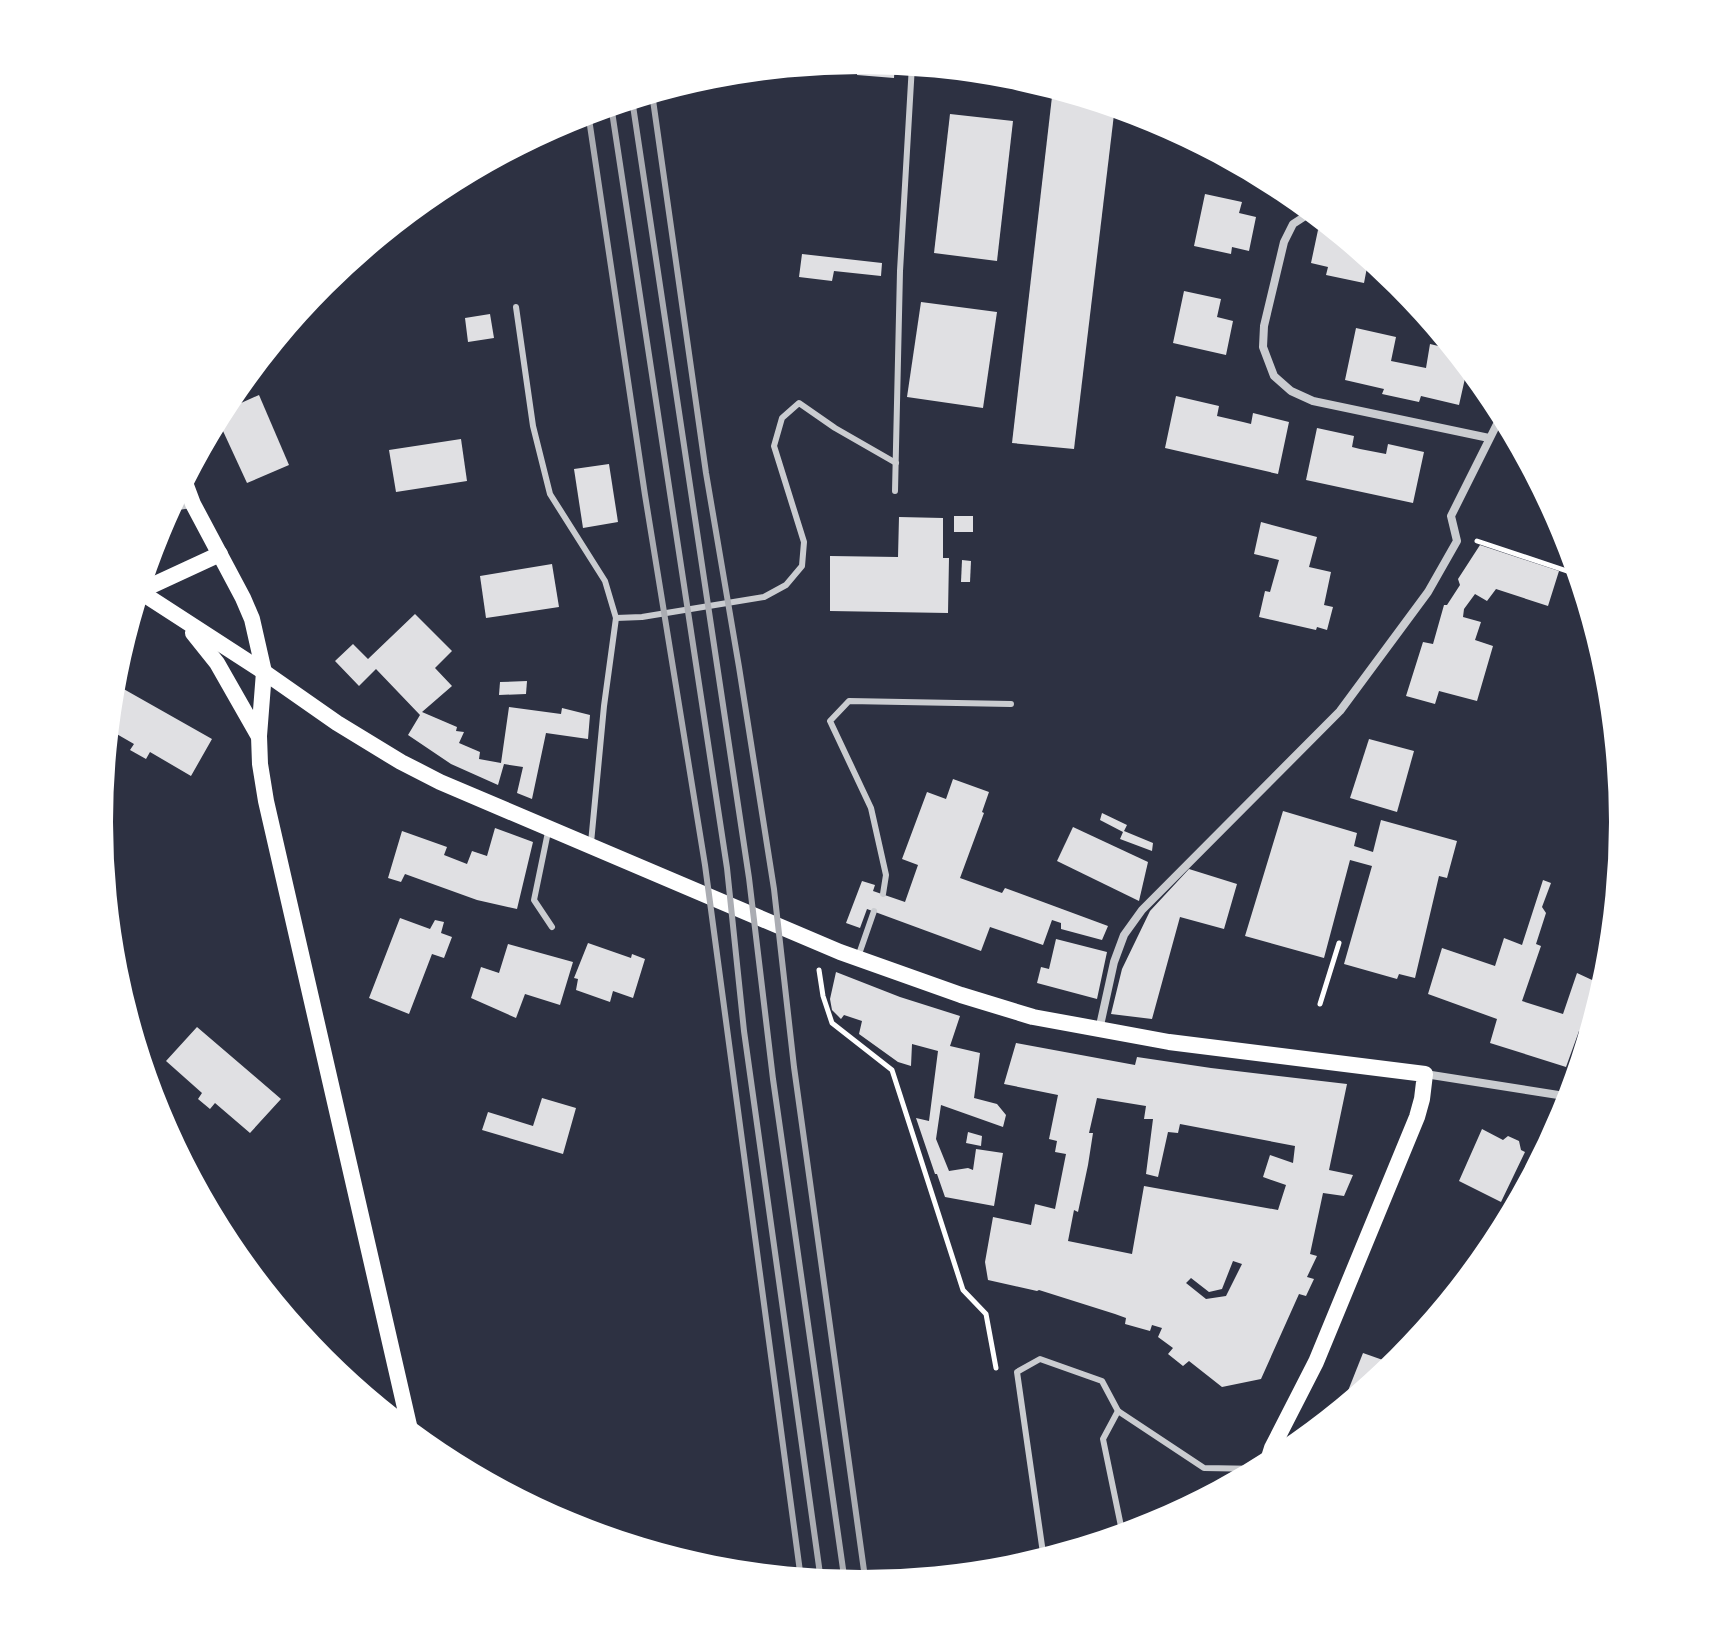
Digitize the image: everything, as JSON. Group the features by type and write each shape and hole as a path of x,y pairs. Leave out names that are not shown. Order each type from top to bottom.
{"main road":[{"path":"189,493 252,619 264,672 259,736 266,801 407,1417"},
{"path":"152,585 220,554"},
{"path":"148,597 401,762 440,782 814,942 961,995 1033,1017 1169,1042 1425,1074 1422,1099 1411,1131 1316,1362 1272,1448"},
{"path":"184,621 217,663 259,736"}],"street":[{"path":"1302,218 1293,224 1284,242 1264,326 1263,347 1274,376 1291,391 1313,401 1489,438"},
{"path":"1099,1030 1119,948 1124,935 1142,910 1340,711 1428,592 1457,541 1451,516 1496,425"},
{"path":"184,505 193,504"},
{"path":"1425,1074 1558,1095"}],"lane":[{"path":"895,491 900,271 911,76"},
{"path":"516,307 533,426 550,494 605,581 616,618 591,846"},
{"path":"616,618 642,617 764,597 786,585 802,566 804,542 774,446 782,418 799,403 896,463"},
{"path":"883,894 886,875 871,808 830,721 849,701 1011,704"},
{"path":"548,828 534,900 552,927"},
{"path":"858,958 874,911"},
{"path":"1042,1548 1017,1372 1040,1359 1102,1381 1118,1411 1204,1468 1241,1468"},
{"path":"1118,1411 1103,1439 1121,1524"}],"path":[{"path":"1457,541 1473,540 1566,571"},
{"path":"814,942 823,996 832,1023 892,1070 963,1290 986,1314 997,1377"},
{"path":"1320,1004 1339,943"}],"building":[{"path":"862,74 894,75 894,78 857,75"},
{"path":"1052,99 1114,118 1074,449 1012,443"},
{"path":"950,114 1013,121 997,261 934,253"},
{"path":"1205,194 1242,202 1239,213 1256,217 1249,251 1232,247 1231,254 1194,246"},
{"path":"1318,230 1366,270 1364,283 1326,275 1328,267 1311,263"},
{"path":"802,254 882,263 881,276 834,271 832,281 799,277"},
{"path":"1184,291 1221,299 1217,317 1233,321 1226,355 1173,343"},
{"path":"921,302 997,312 983,408 907,397"},
{"path":"490,314 494,338 468,342 465,318"},
{"path":"1356,328 1396,337 1391,361 1426,368 1430,344 1438,346 1465,380 1459,405 1421,396 1419,402 1382,394 1384,389 1345,380"},
{"path":"259,395 289,465 247,483 223,432 242,402"},
{"path":"1176,396 1219,406 1217,416 1251,424 1253,413 1289,422 1278,474 1165,448"},
{"path":"1317,428 1354,436 1352,447 1360,449 1386,454 1388,444 1424,452 1413,503 1306,480"},
{"path":"461,439 467,481 396,492 389,450"},
{"path":"609,464 618,522 583,528 574,469"},
{"path":"954,516 973,516 973,532 954,532"},
{"path":"899,517 943,518 943,558 949,558 948,613 830,611 830,556 898,557"},
{"path":"1261,522 1317,537 1309,567 1331,572 1324,605 1333,607 1327,630 1259,617 1265,591 1270,592 1279,560 1254,554"},
{"path":"1480,545 1559,571 1548,606 1496,589 1487,601 1475,594 1464,609 1463,617 1481,622 1475,640 1493,646 1477,701 1439,691 1435,704 1406,696 1423,642 1433,644 1444,605 1460,585 1458,579"},
{"path":"962,560 971,561 970,582 961,582"},
{"path":"552,564 559,607 486,618 480,576"},
{"path":"415,614 452,651 435,668 452,686 422,712 457,727 456,731 464,732 459,743 480,752 479,759 501,763 509,707 561,714 562,708 590,715 588,739 546,733 532,799 517,793 523,767 504,764 498,785 451,764 408,735 420,715 376,669 359,686 335,661 353,644 368,659"},
{"path":"527,681 526,694 499,695 500,682"},
{"path":"125,690 212,739 191,776 150,752 146,759 130,750 134,744 118,735"},
{"path":"1369,739 1414,751 1397,812 1350,798"},
{"path":"953,779 989,792 960,878 1002,893 1005,888 1108,926 1102,940 1061,929 1061,923 1052,920 1043,945 990,927 981,951 867,909 860,928 846,923 862,881 875,885 873,891 905,902 918,865 902,859 927,792 946,799"},
{"path":"1283,811 1357,833 1354,846 1373,852 1381,820 1457,841 1447,878 1439,876 1415,978 1399,974 1397,979 1344,964 1372,866 1350,860 1324,958 1245,936"},
{"path":"1102,813 1127,825 1124,831 1153,843 1152,851 1120,839 1123,832 1100,820"},
{"path":"1073,827 1148,862 1139,901 1057,861"},
{"path":"495,828 533,842 517,909 477,900 405,874 401,882 388,878 402,831 447,847 444,855 467,864 472,851 487,856"},
{"path":"1189,869 1237,884 1224,929 1180,917 1152,1019 1111,1014 1122,969 1150,911"},
{"path":"1543,880 1551,883 1542,907 1546,913 1536,944 1541,946 1522,1001 1563,1014 1577,973 1593,980 1566,1067 1490,1043 1497,1019 1428,994 1442,948 1495,966 1504,938 1522,945"},
{"path":"400,918 430,929 435,920 444,922 441,933 452,937 444,958 432,954 409,1014 369,998"},
{"path":"1056,939 1107,952 1097,999 1037,983 1041,967 1049,969"},
{"path":"588,943 631,958 632,954 645,959 633,998 613,991 610,1002 576,990 578,979 574,978"},
{"path":"508,944 573,962 560,1005 525,994 516,1018 471,998 481,967 499,973"},
{"path":"836,972 960,1016 950,1046 980,1053 974,1098 997,1104 1006,1115 1003,1127 941,1105 936,1139 949,1171 973,1170 976,1149 1003,1153 994,1206 945,1197 935,1174 916,1118 929,1121 938,1051 912,1044 911,1066 898,1062 859,1034 862,1021 844,1015 841,1019 832,1010 830,999"},
{"path":"197,1027 281,1099 250,1133 215,1103 210,1109 198,1099 202,1093 166,1061"},
{"path":"1016,1043 1135,1065 1137,1057 1347,1084 1329,1170 1353,1175 1344,1196 1323,1193 1310,1254 1317,1256 1307,1277 1314,1279 1306,1296 1299,1294 1261,1379 1222,1387 1189,1361 1183,1366 1168,1354 1173,1348 1158,1337 1162,1328 1152,1325 1150,1331 1125,1324 1126,1318 1039,1290 988,1280 985,1262 993,1217 1031,1225 1035,1204 1055,1209 1066,1154 1055,1152 1057,1141 1049,1139 1058,1095 1004,1084","holes":["1097,1098 1146,1106 1144,1119 1153,1119 1146,1174 1158,1177 1168,1132 1178,1133 1180,1124 1295,1146 1293,1163 1270,1155 1263,1177 1286,1185 1278,1210 1144,1186 1132,1254 1068,1241 1088,1165 1093,1133 1089,1133","1233,1261 1242,1264 1226,1296 1206,1299 1186,1283 1191,1278 1209,1292 1222,1289"]},
{"path":"542,1098 576,1108 563,1154 482,1130 488,1112 533,1126"},
{"path":"1482,1129 1503,1140 1508,1136 1519,1141 1521,1150 1525,1152 1501,1202 1459,1181"},
{"path":"968,1132 982,1136 981,1146 966,1143"},
{"path":"1363,1353 1382,1360 1355,1385 1348,1391"}],"railway":[{"path":"654,104 706,473 774,889 794,1067 864,1571"},
{"path":"634,110 749,878 773,1079 843,1570"},
{"path":"613,117 727,868 744,1031 819,1569"},
{"path":"590,125 645,495 705,865 800,1568"}]}
